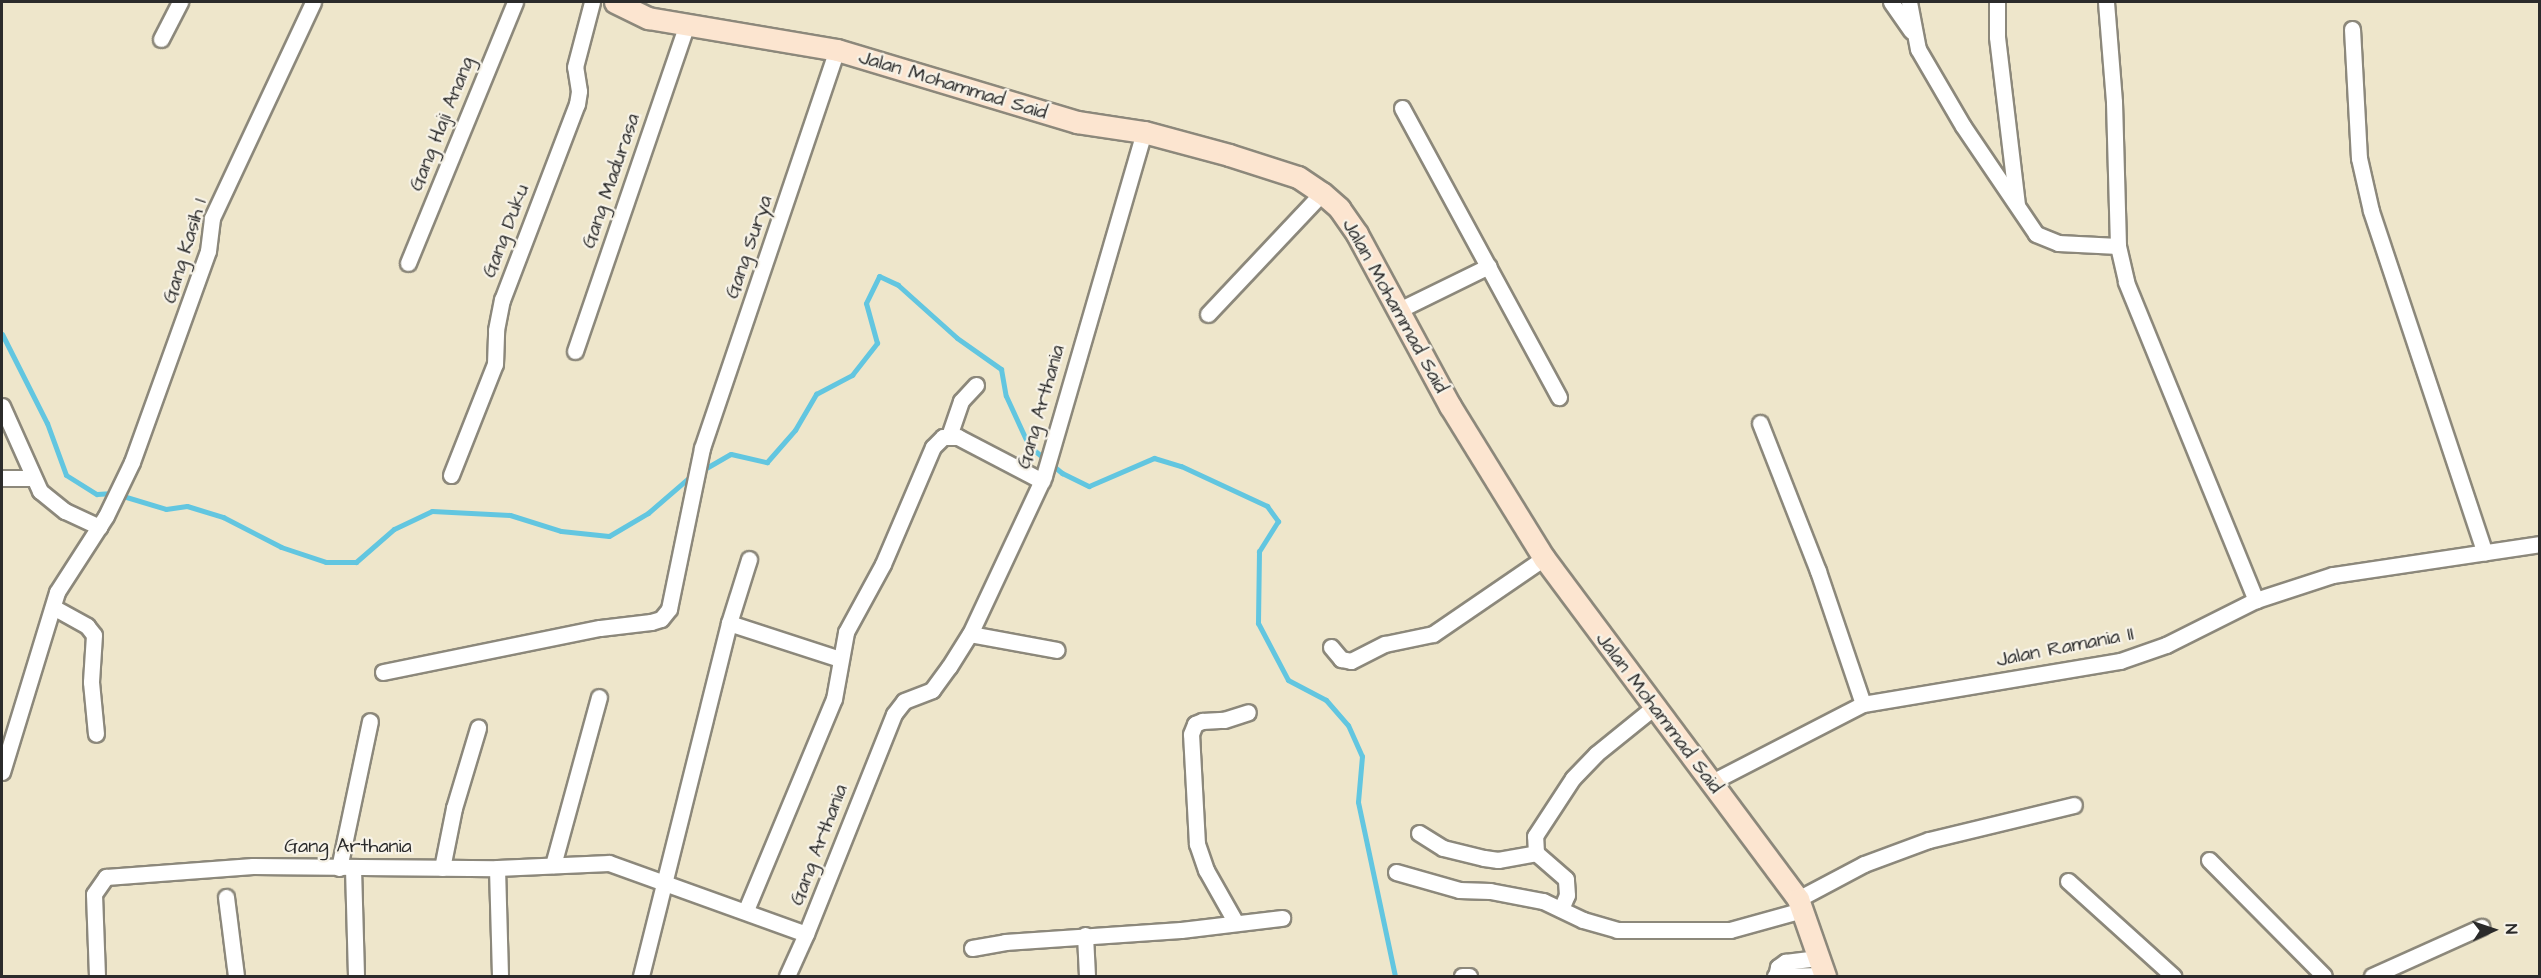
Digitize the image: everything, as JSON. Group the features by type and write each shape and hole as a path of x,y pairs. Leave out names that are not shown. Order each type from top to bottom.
{"street":[{"path":"161,39 180,2"},
{"name":"Gang Kasih 1","path":"2,772 53,607 66,574 102,522 132,462 208,251 212,218 313,2"},
{"name":"Gang Haji Anang","path":"408,263 515,2"},
{"name":"Gang Duku","path":"451,475 495,364 496,330 502,300 577,104 579,91 575,67 592,2"},
{"path":"1891,2 1913,35 1963,126 2017,207 2042,239 2118,246"},
{"path":"1909,2 1913,35"},
{"path":"1997,2 1997,37 2017,207"},
{"path":"2106,2 2114,102 2118,246 2126,282 2256,600"},
{"name":"Jalan Mohammad Said","path":"624,4 686,26 837,50 1077,122 1144,132 1276,168 1298,177 1322,193 1339,208 1357,234 1450,406 1544,558 1800,904 1823,970"},
{"name":"Gang Madurasa","path":"575,351 686,26"},
{"path":"2352,29 2359,158 2371,211 2485,553"},
{"name":"Gang Surya","path":"383,672 661,619 669,609 700,456 837,50"},
{"path":"1402,108 1558,396"},
{"name":"Gang Arthania","path":"97,976 94,894 106,877 254,866 497,868 609,863 666,881 806,934 894,714 904,701 932,690 941,681 970,634 1043,479 1144,132"},
{"path":"1208,314 1322,193"},
{"path":"1397,311 1489,266"},
{"path":"949,436 961,401 976,385"},
{"path":"2,406 40,491 65,511 102,522"},
{"path":"1760,423 1818,571 1863,704"},
{"path":"746,910 834,699 840,659 852,616 883,564 938,439 949,436 958,437 1043,479"},
{"path":"2,478 33,478"},
{"name":"Jalan Ramania II","path":"1710,783 1863,704 2120,662 2166,645 2256,600 2333,575 2540,544"},
{"path":"1331,647 1341,659 1351,661 1385,644 1433,634 1544,558"},
{"path":"641,976 729,623 749,559"},
{"path":"53,607 87,626 94,635 91,682 96,734"},
{"path":"729,623 840,659"},
{"path":"970,634 1057,650"},
{"path":"553,865 599,697"},
{"path":"1561,909 1567,895 1566,879 1536,853 1535,836 1558,796 1596,754 1654,707"},
{"path":"1236,923 1206,870 1197,844 1191,734 1195,724 1202,721 1224,720 1248,712"},
{"path":"356,976 346,868 370,722"},
{"path":"442,868 454,808 478,728"},
{"path":"1396,872 1432,885 1518,895 1617,930 1730,930 1800,904 1864,864 1929,840 2074,805"},
{"path":"1419,833 1443,848 1484,858 1498,860 1536,853"},
{"path":"2209,860 2324,976"},
{"path":"497,868 500,976"},
{"path":"2068,881 2173,976"},
{"path":"226,897 236,976"},
{"path":"972,948 1085,935 1282,918"},
{"path":"2372,976 2392,973 2481,927"},
{"path":"787,976 806,934"},
{"path":"1085,935 1087,976"},
{"path":"1775,976 1823,970"},
{"path":"1462,976 1469,976"}],"waterway":[{"path":"701,471 731,454 767,462 795,430 816,394 852,375 877,343 866,303 879,276 898,285 957,338 1001,369 1006,396 1029,446 1062,473 1089,486 1154,458 1181,466 1267,506 1278,521 1259,551 1258,623 1288,680 1326,700 1348,725 1362,756 1358,802 1395,976"},
{"path":"2,334 47,423 66,475 97,494 113,493 166,509 187,506 223,517 281,547 326,562 356,562 394,529 432,511 510,515 561,531 609,536 648,513 692,475"}]}
